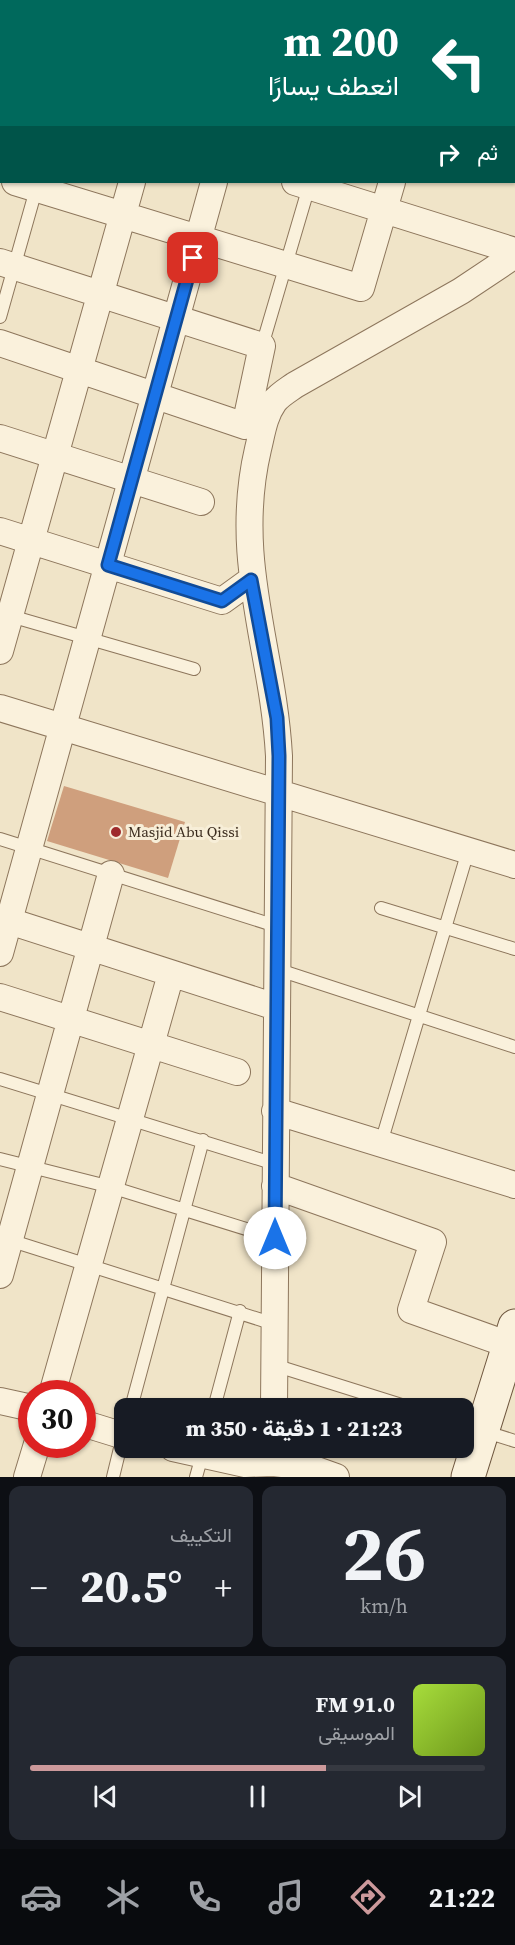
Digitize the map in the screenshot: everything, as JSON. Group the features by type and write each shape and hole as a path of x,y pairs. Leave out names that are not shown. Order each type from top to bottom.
{"street":[{"path":"0,651 5,614 31,541 132,183"},
{"path":"0,953 5,919 29,849 214,183"},
{"path":"305,183 515,253"},
{"path":"30,184 361,288 392,183"},
{"path":"274,1398 277,718 251,580 248,524 253,470 266,415 275,400 295,385 461,291 515,253"},
{"path":"0,343 245,426 262,346 7,265"},
{"path":"0,438 201,502"},
{"path":"0,531 222,601 251,580"},
{"path":"0,708 515,865"},
{"path":"0,1275 5,1239 30,1168 111,874"},
{"path":"5,919 276,1007"},
{"path":"56,1380 171,974"},
{"path":"0,997 237,1072"},
{"path":"275,1111 515,1185"},
{"path":"275,1175 434,1242 411,1310 513,1339 474,1426"},
{"path":"0,1401 18,1405"},
{"path":"96,1427 114,1432"},
{"path":"27,1477 33,1458"},
{"path":"468,1477 470,1458"},
{"path":"201,1460 246,1464 274,1462 309,1467 336,1477"}],"lane":[{"path":"262,346 286,265 305,183"},
{"path":"0,317 7,265 30,184"},
{"path":"5,614 87,640 194,669"},
{"path":"0,839 276,926"},
{"path":"381,1143 468,851"},
{"path":"381,908 515,949"},
{"path":"276,969 515,1047"},
{"path":"0,1079 203,1140 275,1175"},
{"path":"134,1398 203,1140"},
{"path":"0,1159 111,1187 275,1238"},
{"path":"5,1239 240,1311 274,1324"},
{"path":"217,1398 240,1311"},
{"path":"274,1365 379,1398"},
{"path":"474,1428 515,1441"},
{"path":"113,1477 118,1458"}],"building":[{"name":"Masjid Abu Qissi","path":"64,786 185,822 168,878 47,841"}],"place":[{"name":"Masjid Abu Qissi","path":"116,832"}],"route":[{"path":"193,258 108,565 222,601 251,580 277,718 279,756 275,1238"}]}
